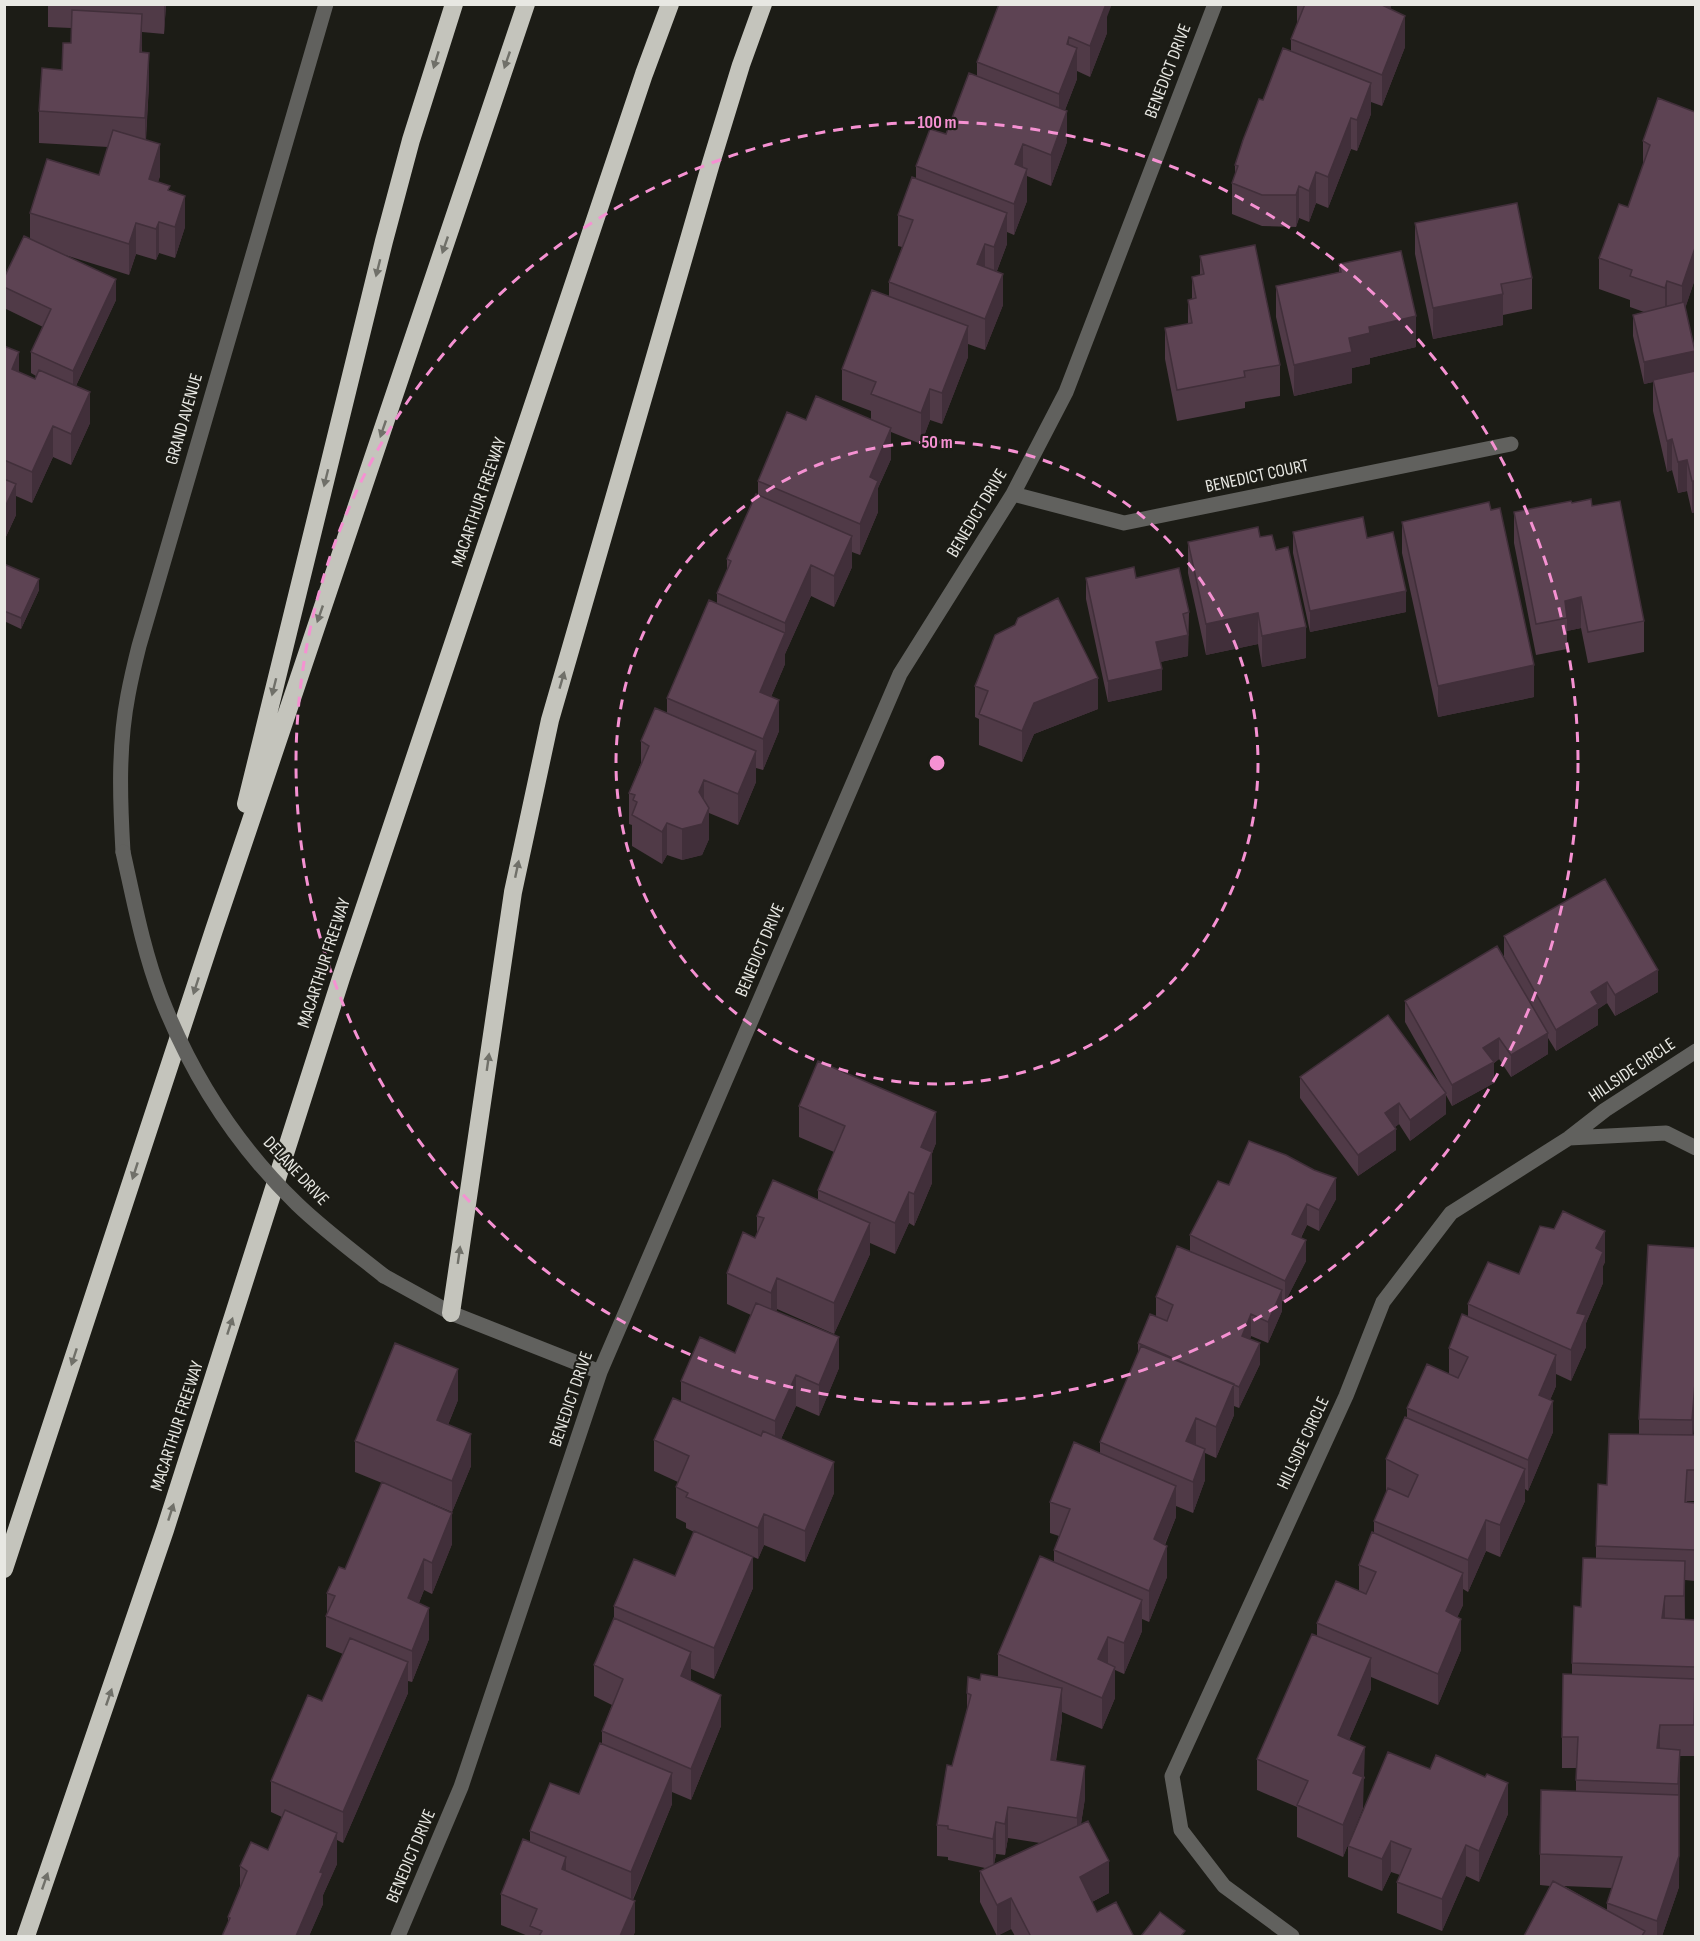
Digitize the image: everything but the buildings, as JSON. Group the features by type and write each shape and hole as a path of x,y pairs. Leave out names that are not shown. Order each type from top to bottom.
{"highway":[{"path":"214,930 387,230 411,140 454,4"},
{"path":"4,1569 214,930 526,4"},
{"name":"MACARTHUR FREEWAY","path":"26,1936 165,1530 352,944 644,74 670,4"},
{"path":"451,1313 513,892 550,720 711,163 741,65 763,4"}],"street":[{"name":"GRAND AVENUE","path":"123,852 120,799 122,741 127,696 139,646 326,4"},
{"name":"BENEDICT DRIVE","path":"398,1936 461,1787 600,1372 900,674 1013,494 1066,392 1215,4"},
{"name":"BENEDICT COURT","path":"1013,494 1124,523 1511,444"},
{"name":"DELANE DRIVE","path":"123,852 140,929 157,985 190,1063 223,1115 259,1163 297,1204 384,1276 451,1313 600,1372"},
{"name":"HILLSIDE CIRCLE","path":"1292,1936 1224,1886 1181,1830 1172,1776 1346,1396 1383,1302 1451,1213 1569,1138 1605,1110 1695,1051"},
{"path":"1569,1138 1665,1133 1695,1148"}]}
